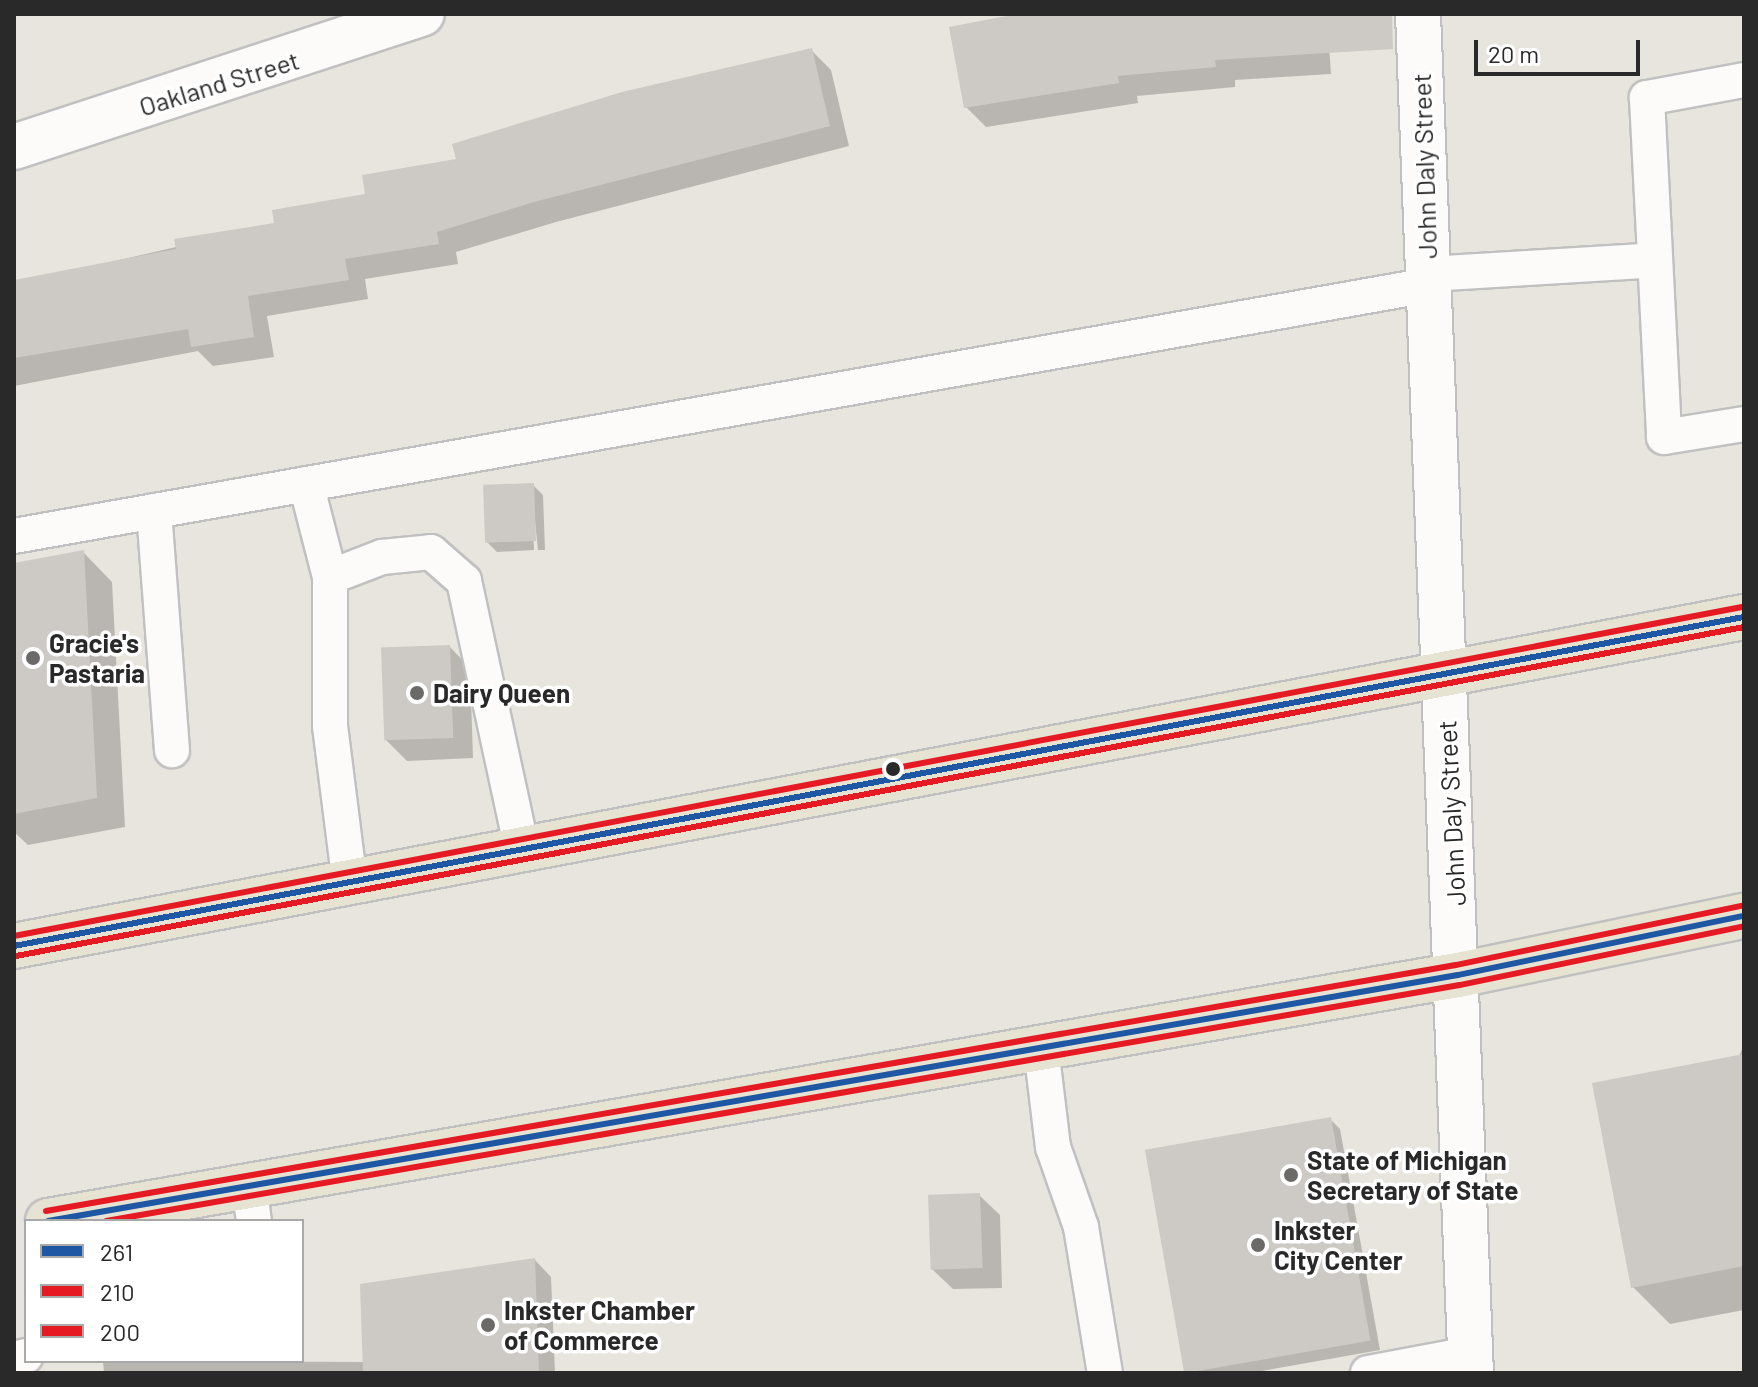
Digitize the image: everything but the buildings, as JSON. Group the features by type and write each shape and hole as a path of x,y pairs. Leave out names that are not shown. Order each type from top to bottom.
{"main road":[{"path":"14,946 523,853 1444,670 1744,617"},
{"path":"72,1219 251,1204 1041,1048 1458,975 1744,916"}],"street":[{"name":"Oakland Street","path":"14,147 422,14"},
{"name":"John Daly Street","path":"1418,14 1471,1364"}],"lane":[{"path":"1744,80 1647,98 1664,437 1744,424"},
{"path":"14,536 1429,280 1655,260"},
{"path":"306,484 330,577 330,726 350,885"},
{"path":"154,511 172,750"},
{"path":"330,577 382,557 431,552 464,581 523,853"},
{"path":"1041,1048 1053,1147 1081,1227 1105,1373"},
{"path":"1368,1373 1471,1364"}],"transit line":[{"name":"200","path":"14,936 1742,607"},
{"name":"261","path":"14,946 1744,617"},
{"name":"210","path":"16,956 1744,627"},
{"name":"200","path":"46,1211 1456,965 1742,906"},
{"name":"261","path":"59,1219 1458,975 1744,916"},
{"name":"210","path":"117,1219 1460,985 1744,926"}],"place":[{"name":"Gracie's Pastaria","path":"33,658"},
{"name":"Dairy Queen","path":"417,693"},
{"name":"State of Michigan Secretary of State","path":"1291,1175"},
{"name":"Inkster City Center","path":"1258,1245"},
{"name":"Inkster Chamber of Commerce","path":"488,1325"}]}
